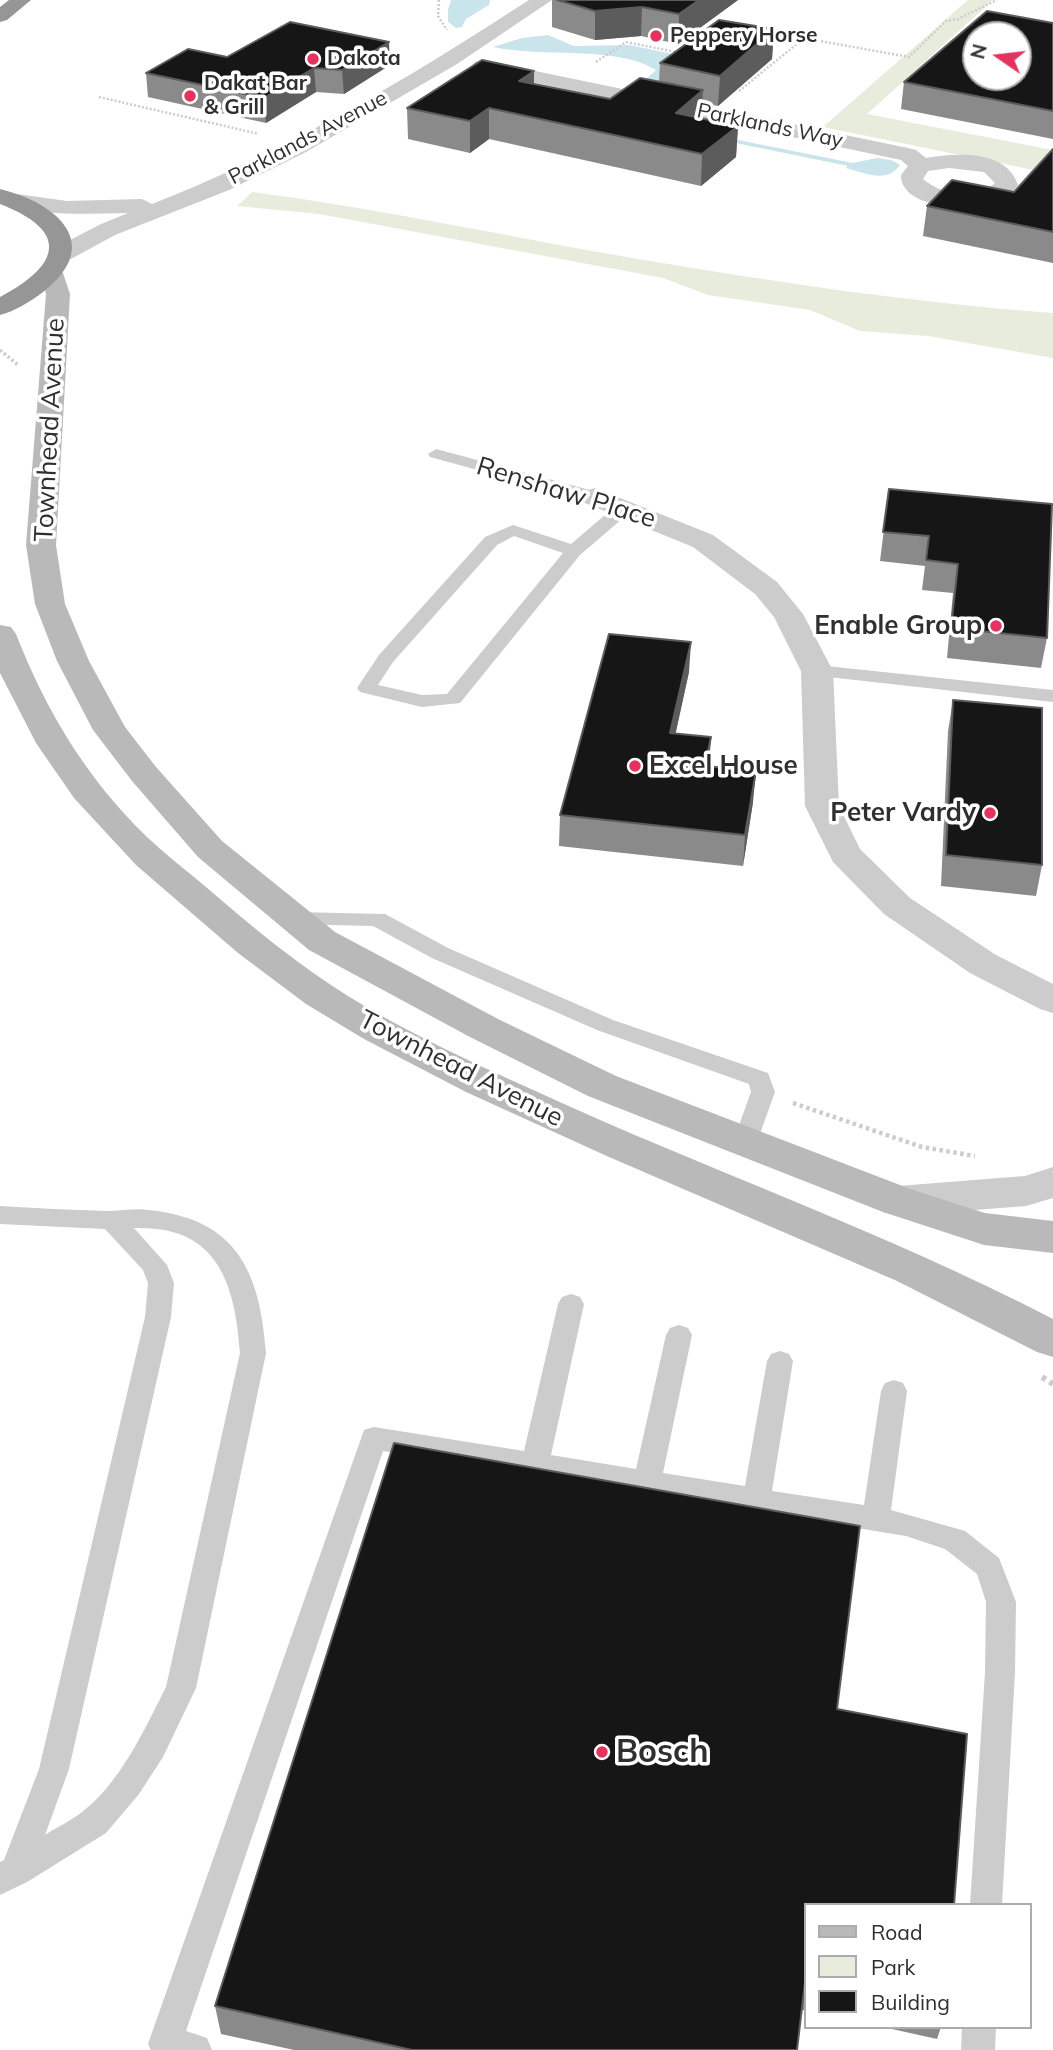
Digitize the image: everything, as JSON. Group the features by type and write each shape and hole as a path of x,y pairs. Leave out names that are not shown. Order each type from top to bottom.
{"highway":[{"path":"0,16 21,0"},
{"path":"0,307 37,286 57,263 62,239 54,224 39,212 9,199"}],"street":[{"name":"Parklands Avenue","path":"57,263 107,230 221,185 272,161 450,60 542,0"},
{"name":"Parklands Way","path":"450,60 908,155 921,166"},
{"name":"Parklands Avenue","path":"9,199 67,208 103,209 175,201"},
{"name":"Townhead Avenue","path":"57,263 58,294 41,545 50,604 73,661 110,730 210,849 322,941 496,1034 602,1086 898,1201 984,1229 1053,1237"},
{"name":"Renshaw Place","path":"610,502 703,541 765,588 788,614 817,671 822,806 845,854 897,906 983,964 1053,1000"},
{"name":"Townhead Avenue","path":"0,634 20,687 61,760 127,837 220,919 320,996 440,1062 566,1124 915,1269 1053,1339"},
{"path":"898,1201 1026,1191 1053,1182"}],"lane":[{"name":"Renshaw Place","path":"436,454 610,502"},
{"path":"574,551 513,530 491,541 386,659 368,688 422,701 453,699 574,551 610,502"},
{"path":"817,671 1053,696"},
{"path":"293,919 377,919 440,953 593,1020 760,1079 763,1093 745,1142"},
{"path":"0,1215 151,1219 179,1224 219,1246 237,1268 246,1291 251,1317 253,1353 181,1688 152,1747 128,1784 95,1822 8,1876"},
{"path":"8,1876 54,1769 158,1317 161,1283 154,1265 111,1220"},
{"path":"535,1464 571,1304"},
{"path":"647,1482 679,1335"},
{"path":"757,1500 779,1361"},
{"path":"876,1519 894,1391"},
{"path":"195,2050 165,2044 374,1438 906,1524 955,1540 989,1567 1001,1602 1000,1672 986,1903"},
{"path":"978,2050 979,2029"}],"path":[{"path":"766,31 909,57 946,21 958,19 997,0"},
{"path":"598,60 637,34"},
{"path":"734,96 803,38"},
{"path":"624,43 688,55"},
{"path":"99,97 264,135"},
{"path":"763,1093 922,1147 985,1158"}],"green space":[{"path":"968,0 993,0 970,21 962,21 962,28 867,114 1053,150 1053,174 823,127"},
{"path":"252,192 793,284 949,304 1053,313 1053,358 928,336 860,331 810,310 708,295 663,278 319,214 237,206"}],"water":[{"path":"451,0 490,0 489,5 466,19 462,27 456,28 448,22"},
{"path":"548,35 574,46 629,45 692,58 651,93 622,89 640,85 656,70 640,62 621,57 493,47 522,38"},
{"path":"877,158 891,160 900,165 895,171 882,176 846,168 848,164"}],"building":[{"path":"557,0 699,0 679,14 642,7 595,11"},
{"path":"987,11 1053,23 1053,111 904,82 962,32 962,91 1032,91 1032,21 975,21"},
{"path":"719,20 774,29 720,76 660,63"},
{"path":"290,22 389,42 342,70 314,68 264,98 146,73 188,49 227,57"},
{"path":"482,60 534,71 519,81 610,99 640,78 703,90 676,113 738,126 702,154 489,108 470,121 407,108"},
{"path":"1053,149 1053,232 927,206 952,180 1014,192"},
{"name":"Enable Group","path":"889,489 1052,504 1047,638 951,628 958,564 926,560 929,536 883,532"},
{"name":"Excel House","path":"609,634 691,642 670,733 711,737 705,766 756,771 745,835 560,815"},
{"name":"Peter Vardy","path":"953,700 1042,708 1042,865 946,855"},
{"name":"Bosch","path":"394,1443 860,1526 837,1709 967,1734 954,1903 804,1903 804,1990 797,2050 412,2050 215,2006"}],"waterway":[{"path":"723,139 863,167"}],"place":[{"name":"Peppery Horse","path":"656,36"},
{"name":"Dakota","path":"313,59"},
{"name":"Dakat Bar & Grill","path":"190,96"},
{"name":"Enable Group","path":"996,626"},
{"name":"Excel House","path":"635,766"},
{"name":"Peter Vardy","path":"990,813"},
{"name":"Bosch","path":"602,1752"}]}
